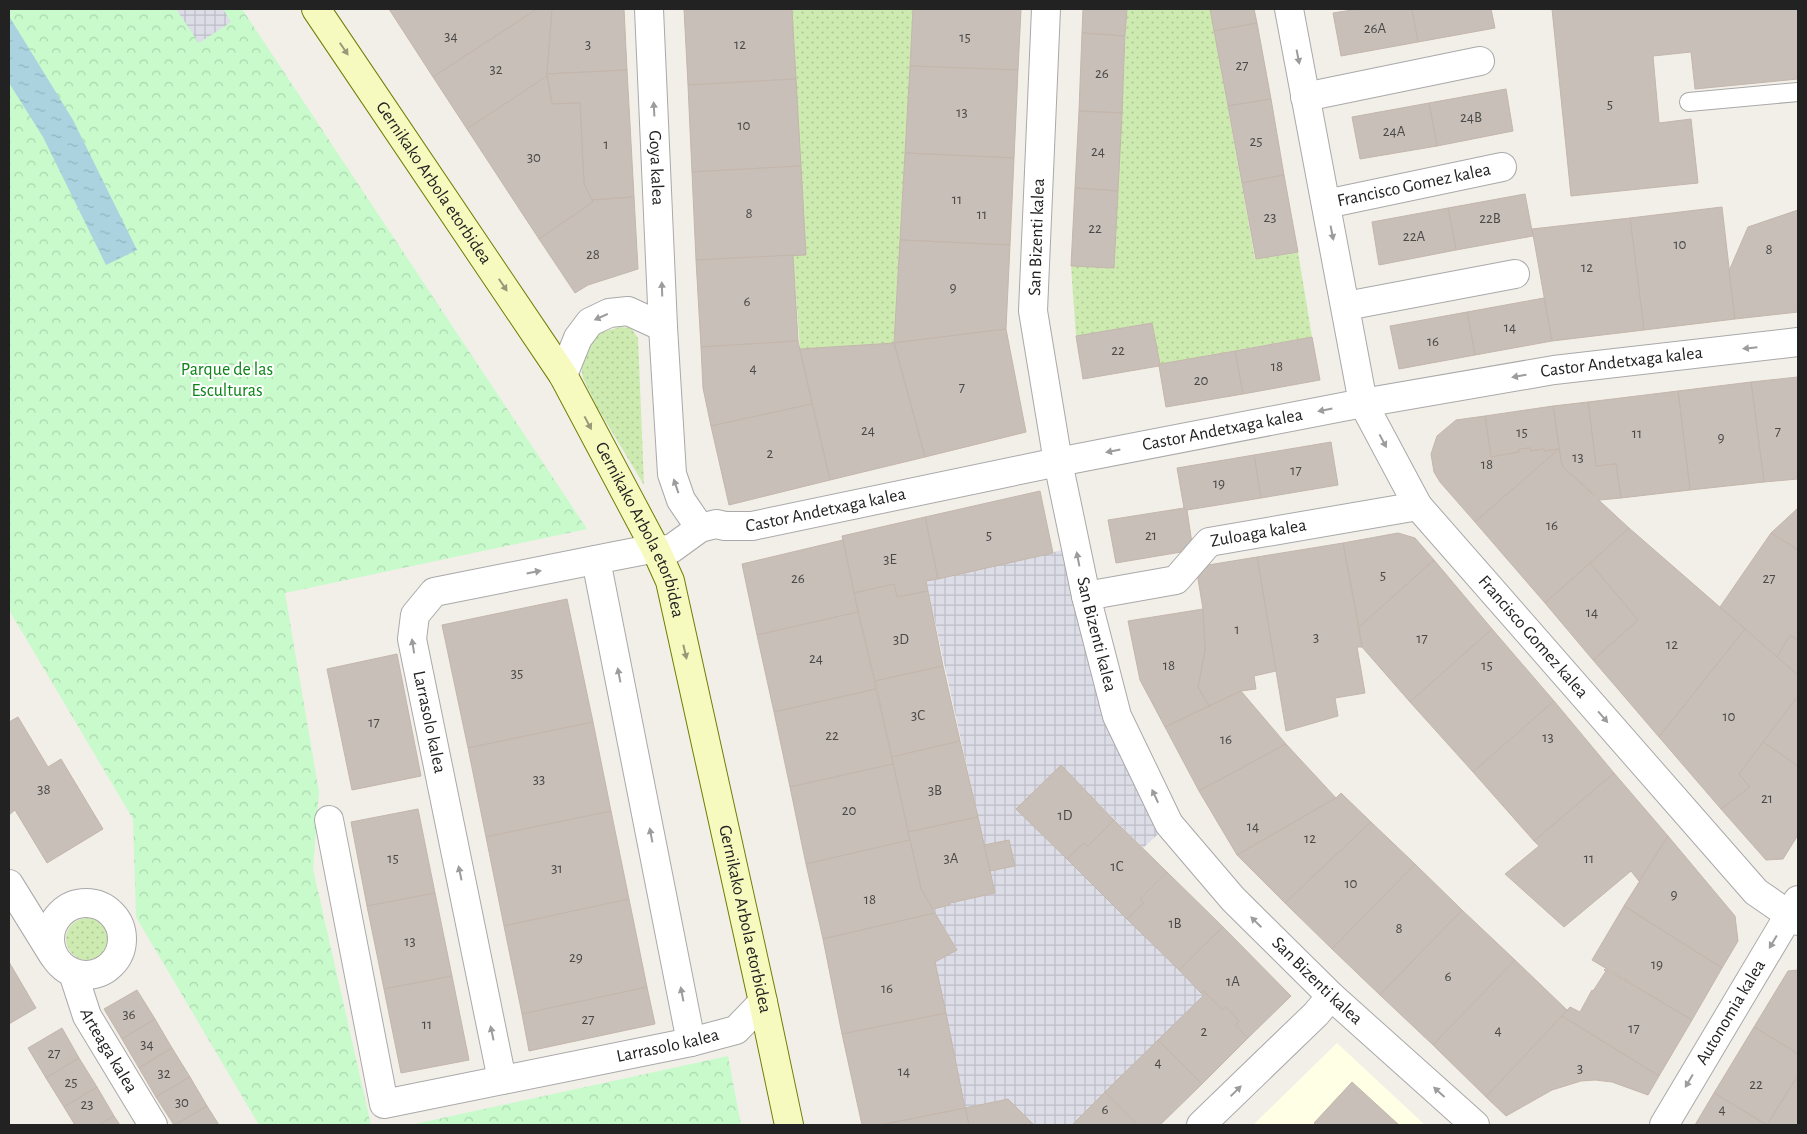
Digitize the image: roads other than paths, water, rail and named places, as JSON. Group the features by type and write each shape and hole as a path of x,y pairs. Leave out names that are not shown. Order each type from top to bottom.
{"street":[{"name":"Gernikako Arbola etorbidea","path":"316,9 563,375 656,550 670,581 789,1125"},
{"name":"Goya kalea","path":"649,9 663,327 672,474 681,500 700,528"},
{"name":"San Bizenti kalea","path":"1046,9 1034,311 1058,462 1086,596 1117,716 1169,824 1233,900 1331,996 1475,1125"},
{"name":"Francisco Gomez kalea","path":"1289,9 1363,403 1418,506 1756,892 1795,912"},
{"path":"1305,97 1480,61"},
{"name":"Francisco Gomez kalea","path":"1326,204 1502,167"},
{"path":"1346,306 1515,274"},
{"path":"563,375 578,338 590,322 609,313 628,311 663,327"},
{"name":"Castor Andetxaga kalea","path":"700,528 716,524 752,526 1058,462 1363,403 1554,370 1798,342"},
{"name":"Zuloaga kalea","path":"1086,596 1176,580 1210,542 1418,506"},
{"path":"656,550 671,549 700,528"},
{"name":"Larrasolo kalea","path":"502,1080 412,639 414,615 434,592 646,550 656,550"},
{"path":"596,560 691,1042"},
{"name":"Larrasolo kalea","path":"329,820 384,1104 691,1042 736,1030 763,1002"},
{"name":"Arteaga kalea","path":"9,884 63,965 87,1016 153,1125"},
{"name":"Autonomia kalea","path":"1664,1125 1795,912"},
{"path":"1201,1125 1316,1014 1331,996"}],"lane":[{"path":"1689,102 1798,92"}],"water":[{"path":"9,16 73,120 137,250 106,265 43,137 9,83"}],"park label":[{"name":"Parque de las Esculturas","path":"227,380"}]}
